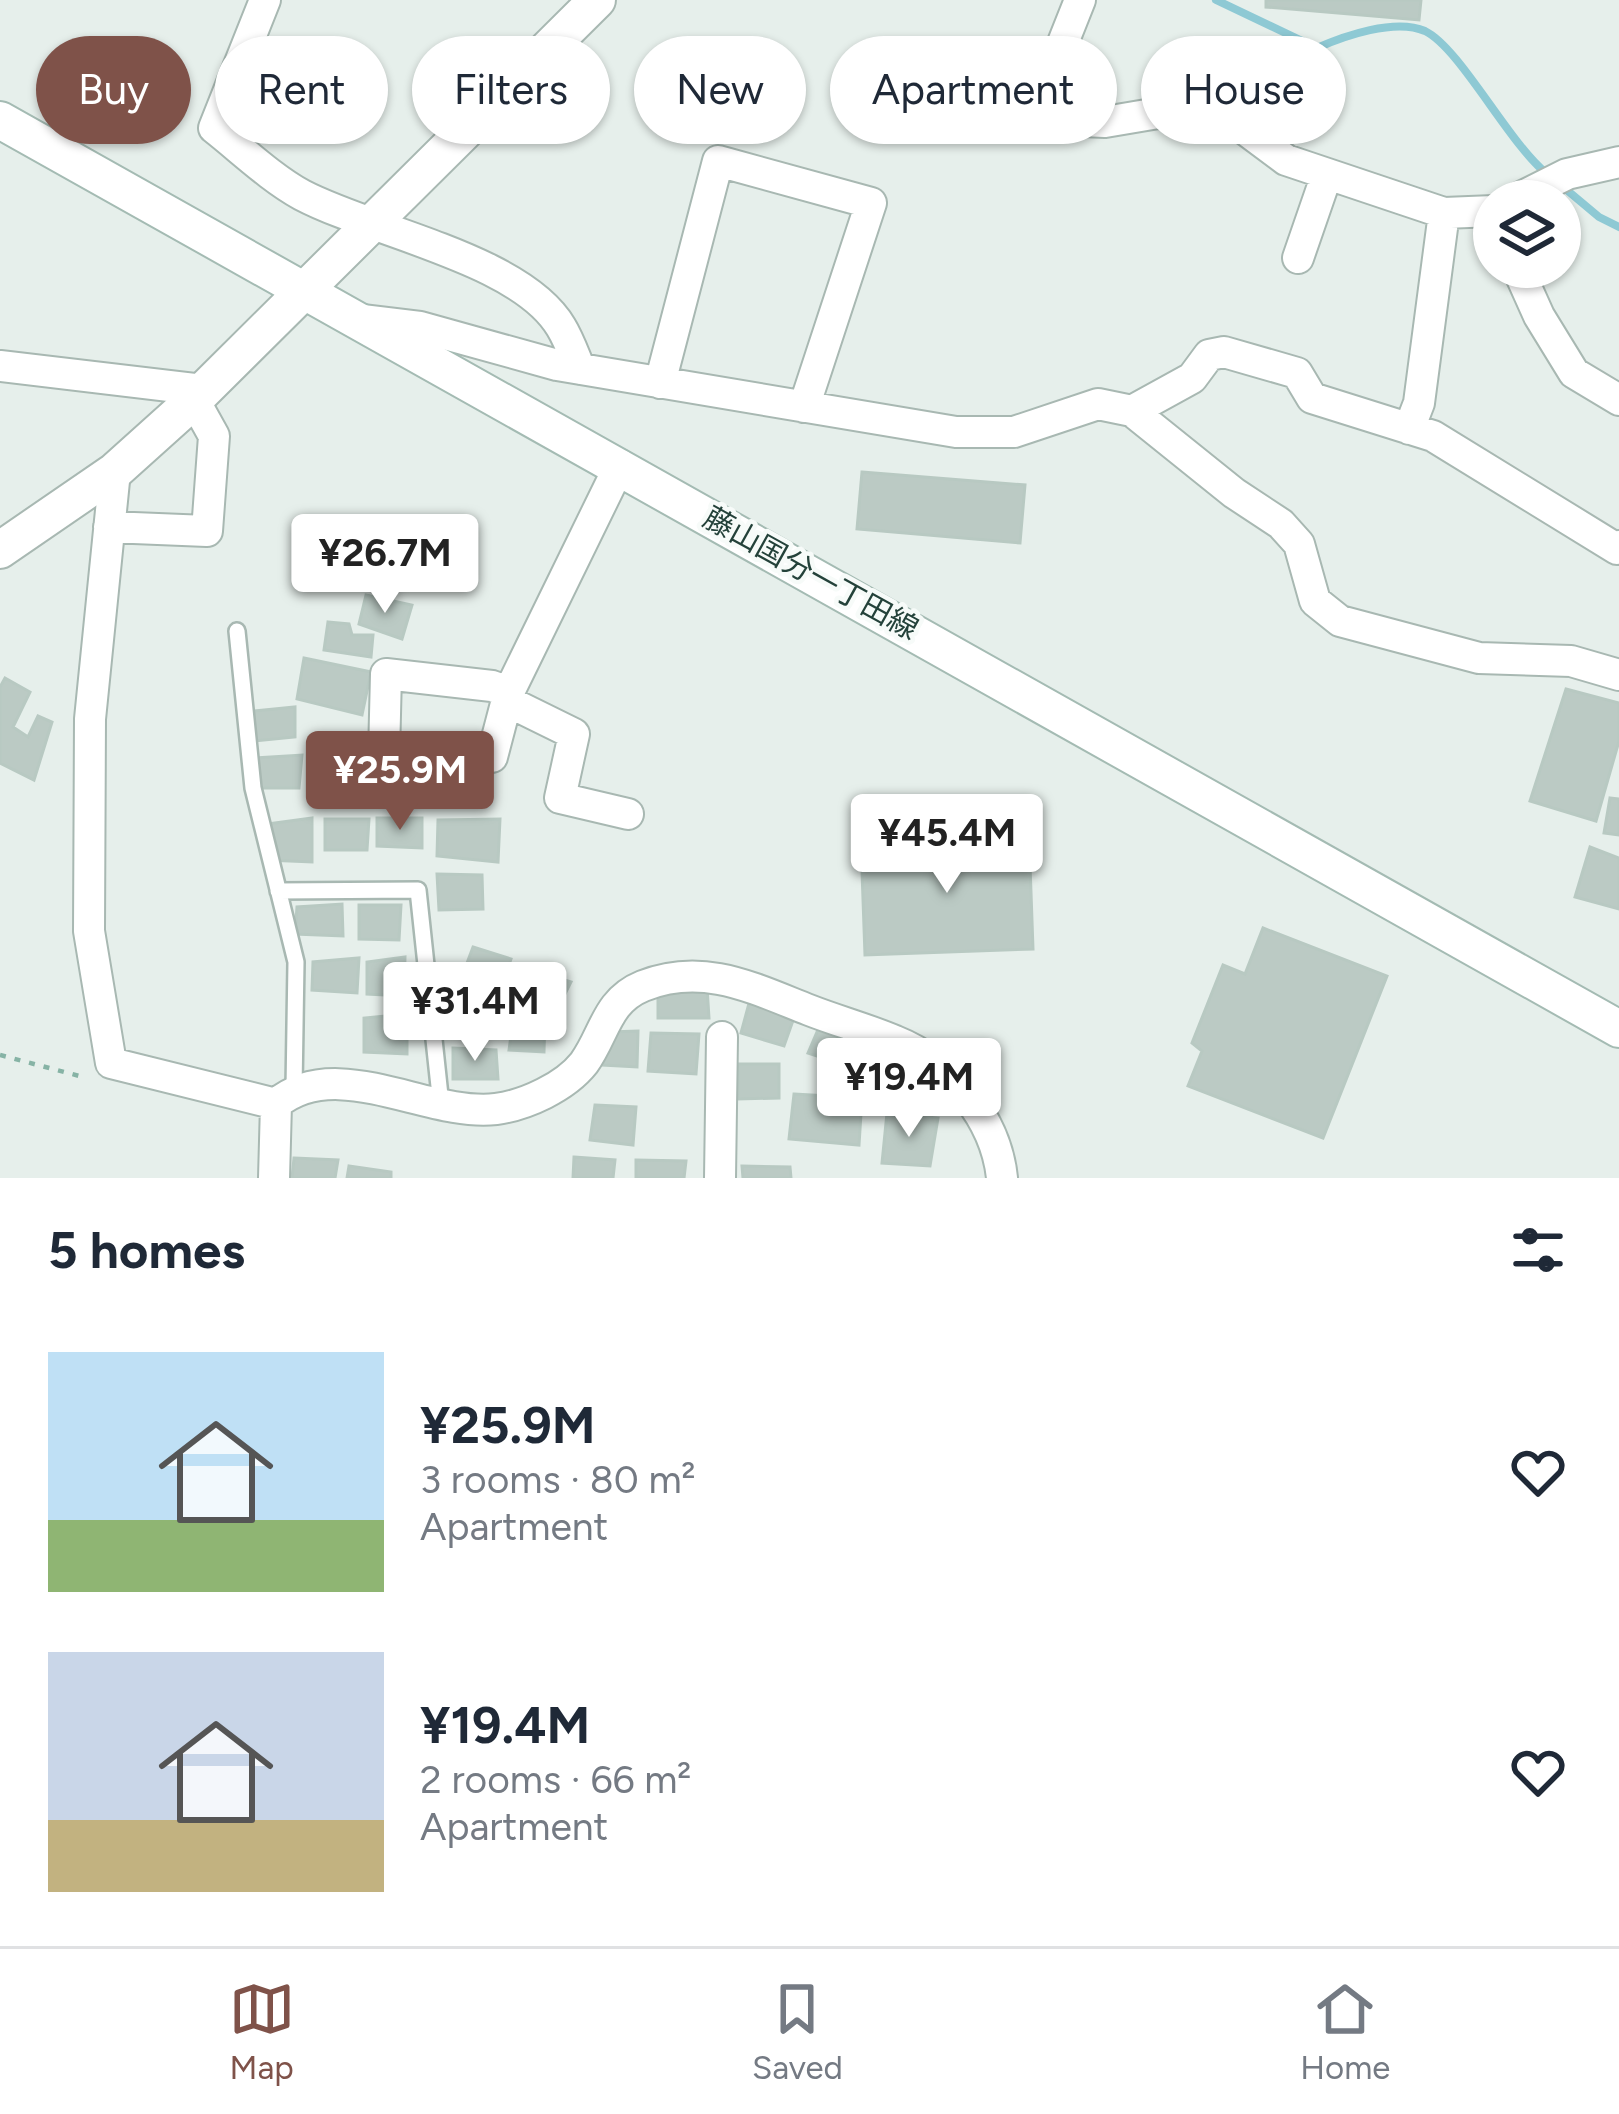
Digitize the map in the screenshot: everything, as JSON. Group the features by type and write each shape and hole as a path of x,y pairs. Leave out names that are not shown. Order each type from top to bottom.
{"main road":[{"path":"0,550 116,471 199,395 597,0"},
{"name":"藤山国分一丁田線","path":"0,120 1619,1029"}],"street":[{"path":"265,0 214,128 298,193 371,226 486,266 560,324 580,369"},
{"path":"1080,0 1047,83 1064,107 1082,121 1105,122 1182,109 1228,116 1286,160 1444,213 1473,211"},
{"path":"660,382 718,161 871,203 804,407"},
{"path":"1556,180 1619,162"},
{"path":"1298,258 1327,174"},
{"path":"1409,429 1419,404 1444,213"},
{"path":"1526,288 1574,373 1619,400"},
{"path":"356,319 420,327 580,369 956,432 1014,431 1098,404 1132,411 1234,493 1281,524 1299,544 1315,601 1340,621 1479,658 1571,661 1619,675"},
{"path":"1132,411 1192,378 1209,356 1224,352 1297,373 1312,398 1433,436 1617,549 1619,546"},
{"path":"0,366 199,395 214,436 207,531 110,527"},
{"path":"620,465 508,697 574,734 560,798 628,814"},
{"path":"116,471 90,719 89,932 111,1063 285,1096 316,1084 368,1088 441,1106 495,1109 530,1100 583,1064 611,1008 637,988 674,975 711,974 898,1042 936,1066 970,1098 988,1125 1002,1178"},
{"path":"720,1178 722,1036"},
{"path":"274,1178 285,1096"}],"lane":[{"path":"237,632 253,788 296,962 285,1096"},
{"path":"278,891 418,890 441,1106"}],"building":[{"path":"1266,0 1421,0 1419,20 1266,7"},
{"path":"862,472 1025,485 1020,543 857,529"},
{"path":"366,595 412,605 402,639 359,624"},
{"path":"328,622 349,624 352,635 373,635 371,657 324,650"},
{"path":"304,658 371,672 362,715 297,699"},
{"path":"5,678 30,692 13,727 28,737 38,716 52,722 34,780 0,763 0,687"},
{"path":"1566,689 1619,703 1619,741 1596,821 1530,801"},
{"path":"295,707 295,737 254,741 254,711"},
{"path":"302,755 299,788 253,788 254,758"},
{"path":"1610,798 1619,799 1619,835 1604,833"},
{"path":"312,818 312,862 267,860 267,824"},
{"path":"377,818 422,818 422,848 377,846"},
{"path":"325,819 369,819 367,850 325,850"},
{"path":"500,819 498,862 437,856 438,820"},
{"path":"1029,836 1033,949 865,955 861,843"},
{"path":"1590,847 1619,858 1619,909 1575,897"},
{"path":"437,874 482,875 483,909 439,910"},
{"path":"342,904 343,936 295,934 297,907"},
{"path":"359,905 401,905 399,940 359,939"},
{"path":"1263,928 1387,976 1323,1138 1188,1086 1202,1051 1192,1043 1223,965 1245,974"},
{"path":"473,947 511,959 499,993 461,979"},
{"path":"405,957 404,996 367,994 367,962"},
{"path":"359,958 357,993 312,990 313,962"},
{"path":"521,967 571,982 555,1014 510,1001"},
{"path":"707,987 709,1018 658,1018 658,990"},
{"path":"751,996 796,1012 784,1046 741,1033"},
{"path":"407,1014 407,1054 364,1052 364,1018"},
{"path":"514,1014 545,1017 544,1052 509,1050"},
{"path":"820,1025 844,1031 829,1060 808,1053"},
{"path":"638,1031 637,1067 603,1065 609,1032"},
{"path":"651,1033 699,1034 696,1074 648,1071"},
{"path":"453,1048 496,1050 498,1079 453,1079"},
{"path":"738,1064 779,1064 779,1098 738,1099"},
{"path":"835,1066 875,1071 872,1095 831,1090"},
{"path":"794,1094 862,1098 859,1145 789,1139"},
{"path":"595,1105 636,1107 633,1145 590,1140"},
{"path":"887,1113 938,1118 930,1166 882,1163"},
{"path":"574,1157 615,1160 613,1178 573,1178"},
{"path":"294,1158 338,1160 335,1178 292,1178"},
{"path":"636,1160 686,1161 684,1178 636,1178"},
{"path":"349,1166 391,1172 391,1178 347,1178"},
{"path":"742,1166 790,1167 791,1178 743,1178"}],"waterway":[{"path":"1216,0 1317,48 1385,28 1425,31 1453,56 1546,173"},
{"path":"1581,202 1619,227"}]}
